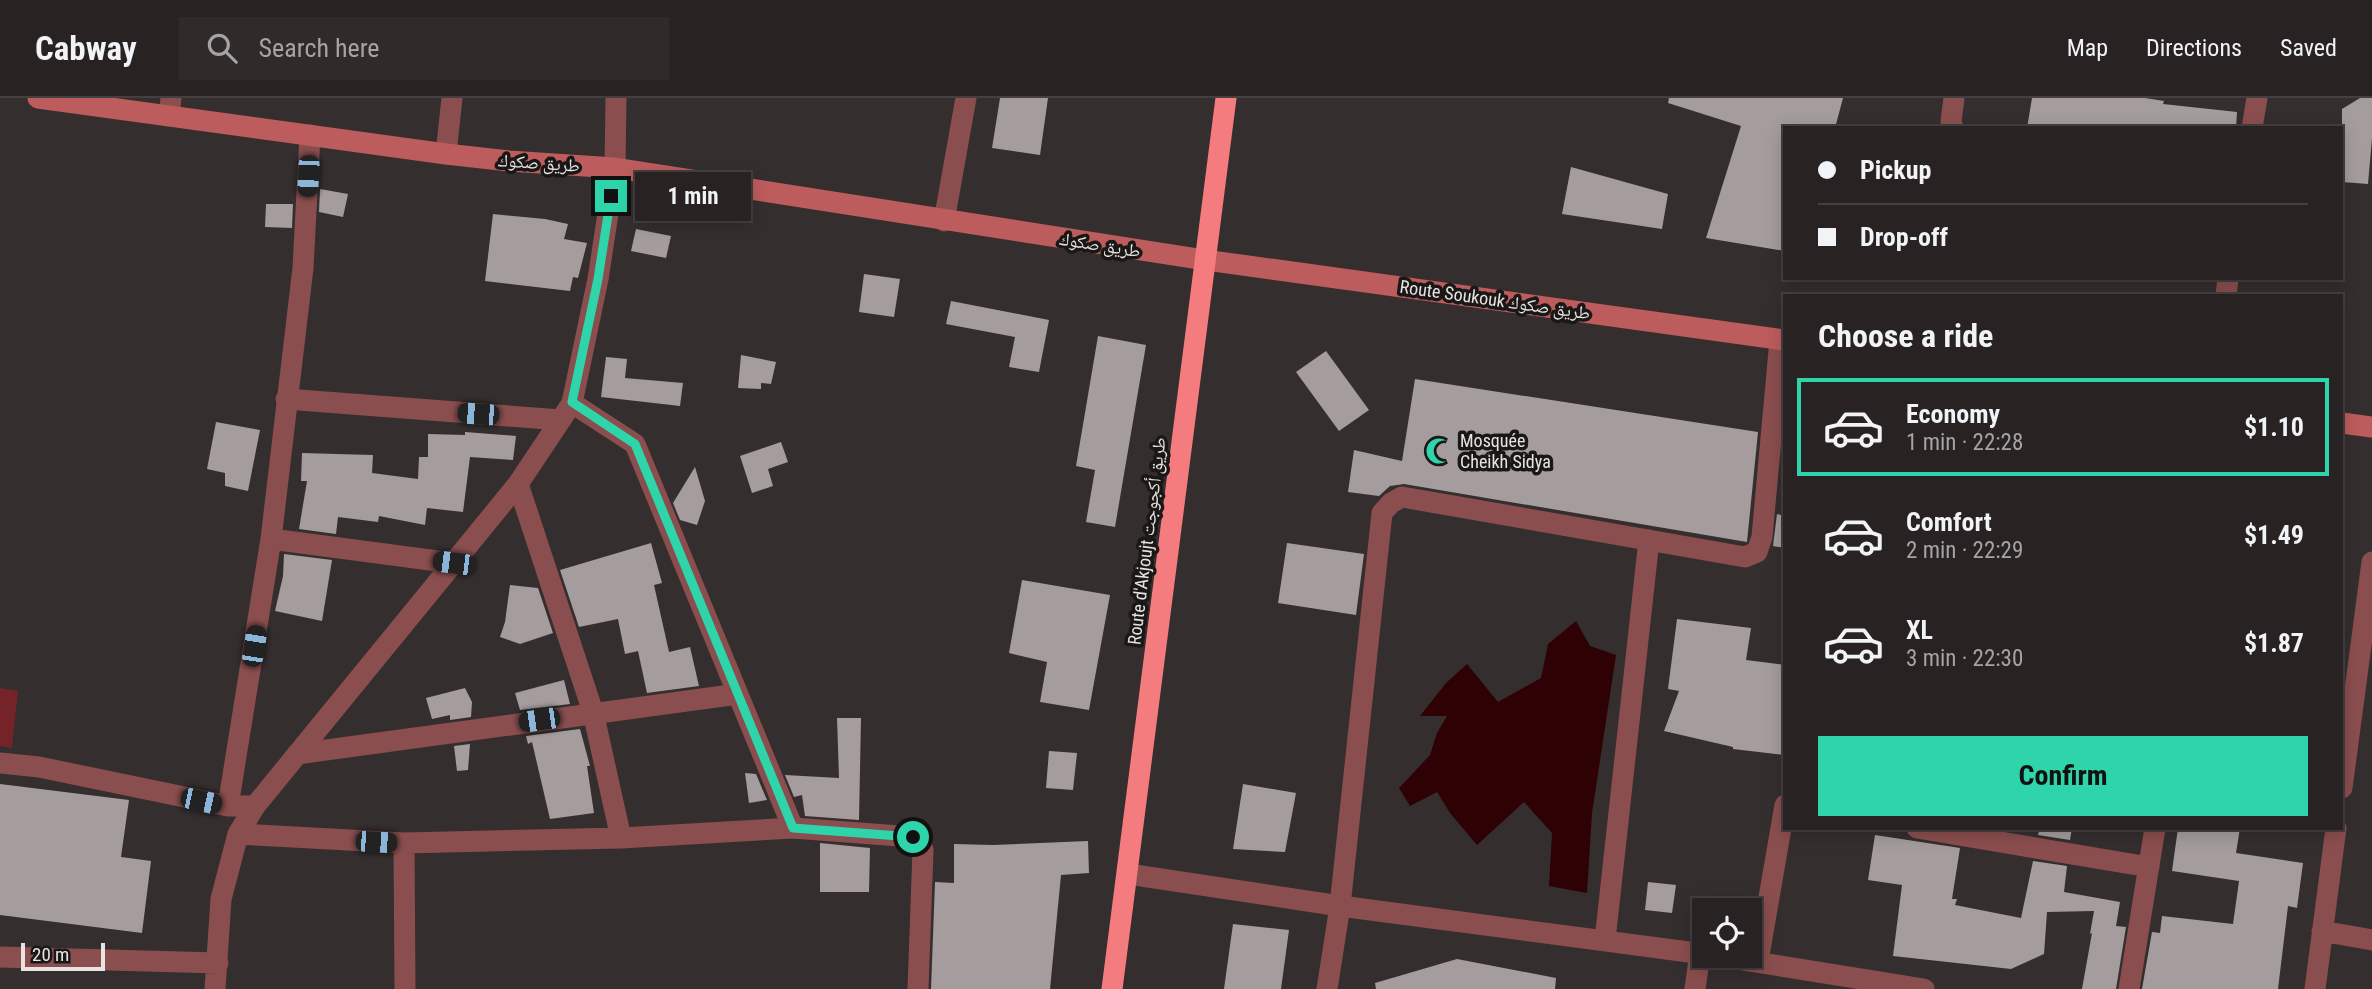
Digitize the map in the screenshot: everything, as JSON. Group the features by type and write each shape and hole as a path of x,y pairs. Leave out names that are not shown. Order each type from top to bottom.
{"highway":[{"name":"Route d'Akjoujt طريق أكجوجت","path":"1112,989 1226,98"}],"street":[{"name":"طريق صكوك","path":"38,98 170,107 310,135 446,154 615,168 1205,260"},
{"path":"446,154 452,98"},
{"path":"215,989 221,899 237,834 255,806 518,484 566,411 598,279 615,168 616,98"},
{"path":"944,221 966,98"},
{"path":"1952,126 1954,98"},
{"path":"2252,126 2257,98"},
{"path":"228,806 271,539 303,268 310,135"},
{"name":"Route Soukouk طريق صكوك","path":"1205,260 1783,340"},
{"path":"1327,989 1340,906 1382,513 1391,503 1402,497 1745,557 1757,552 1762,537 1783,340"},
{"path":"286,399 566,411 635,444 793,828"},
{"path":"2343,423 2372,427"},
{"path":"518,484 593,712 621,838"},
{"path":"271,539 453,563"},
{"path":"1605,940 1649,540"},
{"path":"2343,782 2366,656 2372,562"},
{"path":"297,754 738,694"},
{"path":"0,763 39,767 228,806 255,806"},
{"path":"1762,938 1783,817"},
{"path":"237,834 404,843 621,838 793,828 913,837 923,850 918,989"},
{"path":"1929,830 2149,867"},
{"path":"2129,989 2155,830"},
{"path":"2315,989 2336,830"},
{"path":"404,843 405,989"},
{"path":"1128,874 1340,906 1692,952"},
{"path":"2322,931 2372,940"},
{"path":"0,957 218,963"},
{"path":"1762,962 1850,983 1924,989"},
{"path":"1695,989 1702,968"}],"shaded area":[{"path":"1576,621 1590,646 1616,655 1592,813 1587,893 1549,886 1552,833 1524,802 1477,845 1450,813 1437,792 1410,806 1399,788 1430,755 1437,733 1447,716 1420,716 1446,683 1467,664 1498,702 1541,678 1548,644"},
{"path":"0,688 18,691 12,748 0,746"}],"building":[{"path":"1000,98 1048,98 1040,155 992,148"},
{"path":"1669,98 1843,98 1836,126 1783,126 1783,251 1706,238 1741,126 1668,103"},
{"path":"2032,98 2145,98 2164,101 2163,104 2237,112 2236,126 2027,126"},
{"path":"2360,98 2372,98 2368,184 2343,182 2342,109"},
{"path":"1571,167 1668,194 1662,229 1562,214"},
{"path":"320,189 348,194 343,217 319,212"},
{"path":"266,204 293,204 292,228 265,227"},
{"path":"493,214 568,224 564,239 587,243 578,278 573,277 570,291 485,281"},
{"path":"636,229 671,236 666,258 631,251"},
{"path":"864,274 900,279 894,317 859,312"},
{"path":"951,301 1049,320 1039,372 1009,367 1015,337 946,324"},
{"path":"1098,336 1146,345 1115,527 1086,522 1095,470 1076,466"},
{"path":"1326,351 1369,410 1339,431 1296,372"},
{"path":"741,355 776,362 771,384 761,383 761,389 738,388"},
{"path":"606,357 627,359 625,378 683,383 680,406 601,397"},
{"path":"1415,379 1758,432 1747,542 1404,484 1390,486 1379,496 1348,492 1354,450 1402,461"},
{"path":"216,422 260,430 248,491 225,486 225,473 207,469"},
{"path":"465,432 516,436 513,460 470,457 463,512 427,508 425,525 379,516 378,522 338,517 336,534 299,529 307,481 301,481 302,453 373,455 372,473 418,479 419,457 428,457 428,434 465,435"},
{"path":"781,442 788,462 768,469 773,486 752,493 740,456"},
{"path":"695,467 705,501 697,525 680,520 673,503"},
{"path":"1777,514 1783,516 1783,548 1773,546"},
{"path":"651,543 662,583 654,585 669,652 690,647 699,686 647,693 638,651 625,654 618,619 579,627 560,570"},
{"path":"1287,543 1364,554 1356,615 1278,603"},
{"path":"284,554 332,560 322,621 275,611 283,576"},
{"path":"1022,580 1110,595 1089,710 1040,702 1047,662 1009,653"},
{"path":"510,585 538,588 553,633 520,644 500,637"},
{"path":"1677,619 1751,628 1746,660 1783,665 1783,755 1733,749 1664,731 1679,691 1668,689"},
{"path":"564,680 570,704 520,710 515,693"},
{"path":"465,688 472,702 471,717 450,720 450,715 432,719 426,698"},
{"path":"837,718 861,718 859,820 805,816 802,795 794,797 785,775 839,778"},
{"path":"580,729 590,766 587,766 594,813 550,819 532,742 528,744 526,736"},
{"path":"470,744 468,770 457,771 454,746"},
{"path":"1049,751 1077,753 1073,790 1046,788"},
{"path":"745,773 756,774 767,800 749,803"},
{"path":"0,784 129,800 121,857 151,861 142,933 0,915"},
{"path":"1243,784 1296,793 1285,852 1233,849"},
{"path":"2039,830 2072,830 2070,840 2038,835"},
{"path":"2178,830 2240,830 2236,853 2303,863 2297,908 2288,906 2278,989 2142,989 2152,932 2160,933 2162,916 2233,924 2239,881 2172,871"},
{"path":"1875,835 1960,848 1952,899 1957,899 1955,905 2021,918 2033,861 2067,866 2064,892 2120,902 2116,926 2126,927 2116,989 2082,989 2094,911 2047,912 2044,954 2011,969 1893,956 1902,885 1868,880"},
{"path":"1088,841 1089,873 1061,875 1050,989 931,989 935,882 954,883 954,844"},
{"path":"820,843 870,848 869,892 820,892"},
{"path":"1648,882 1676,885 1672,913 1645,910"},
{"path":"1233,924 1289,930 1281,989 1224,989"},
{"path":"1457,959 1556,978 1555,989 1376,989 1375,983"}],"place":[{"name":"Mosquée Cheikh Sidya","path":"1439,451"}],"route":[{"path":"611,196 598,279 572,402 635,444 793,828 913,837"}]}
